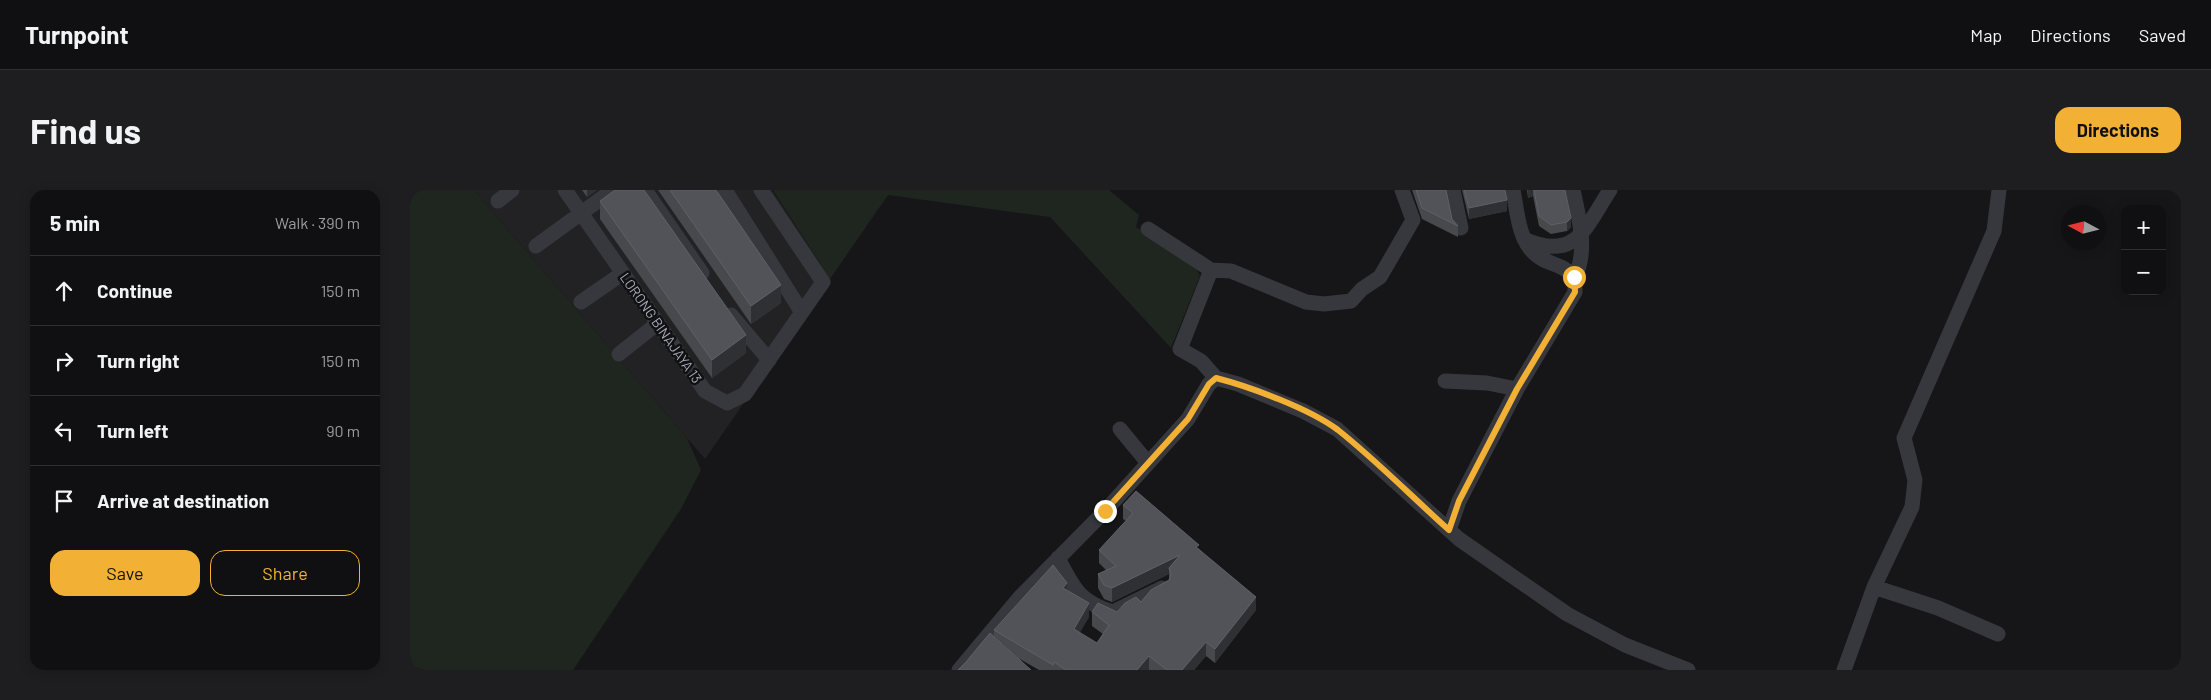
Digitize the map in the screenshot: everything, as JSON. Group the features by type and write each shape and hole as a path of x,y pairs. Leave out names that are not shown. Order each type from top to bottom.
{"street":[{"path":"498,201 512,190"},
{"name":"LORONG BINAJAYA 13","path":"565,190 705,391 726,403 745,394 823,282 761,190"},
{"path":"536,246 613,190"},
{"path":"645,190 711,285"},
{"path":"725,190 801,311"},
{"path":"1148,229 1211,270 1231,271 1306,302 1324,304 1351,301 1362,289 1380,277 1413,220 1402,190"},
{"path":"1453,190 1461,228"},
{"path":"1513,190 1522,238 1531,251 1543,259 1563,266 1574,277"},
{"path":"1449,530 1459,501 1517,389 1575,292 1574,277 1578,269 1582,233 1574,190"},
{"path":"1522,238 1537,245 1551,247 1566,246 1582,233 1610,190"},
{"path":"1844,670 1874,587 1912,507 1915,480 1904,438 1994,231 1999,190"},
{"path":"1211,270 1180,349 1201,361 1216,378 1238,384 1295,408 1337,429 1449,530 1474,550 1567,614 1626,645 1688,670"},
{"path":"581,302 624,273"},
{"path":"722,301 738,324 768,360"},
{"path":"619,354 658,323"},
{"path":"959,670 1020,597 1188,419 1209,384 1216,378"},
{"path":"1445,381 1487,383 1517,389"},
{"path":"1120,429 1148,463"},
{"path":"1058,558 1075,590 1096,607 1113,612 1162,588"},
{"path":"1874,587 1938,608 1998,634"}],"shaded area":[{"path":"410,190 474,190 687,438 701,470 681,509 573,670 410,670"},
{"path":"474,190 772,190 830,279 705,459"},
{"path":"773,190 1109,190 1139,215 1136,227 1196,268 1200,276 1171,348 1050,217 888,195 830,279"}],"building":[{"path":"615,190 644,190 746,335 712,360 600,201"},
{"path":"670,190 716,190 781,285 751,306"},
{"path":"1416,190 1446,190 1452,219 1458,226 1422,208"},
{"path":"1464,190 1505,190 1507,200 1469,208"},
{"path":"1534,190 1565,190 1571,218 1567,222 1551,225 1539,216"},
{"path":"1136,491 1199,545 1196,547 1256,597 1215,649 1206,642 1182,670 1167,670 1149,656 1137,670 1066,670 1054,662 1053,665 994,630 1053,565 1067,583 1063,588 1089,603 1074,629 1097,643 1109,625 1092,612 1098,603 1117,612 1125,603 1136,597 1141,602 1151,590 1169,580 1171,574 1169,568 1180,555 1112,588 1104,585 1098,574 1116,566 1099,550 1133,513 1123,505"},
{"path":"990,633 1031,670 958,670"}],"route":[{"path":"1105,511 1188,419 1209,384 1216,378 1238,384 1303,411 1337,429 1449,530 1459,501 1517,389 1556,320 1575,292 1576,284 1574,277"}]}
